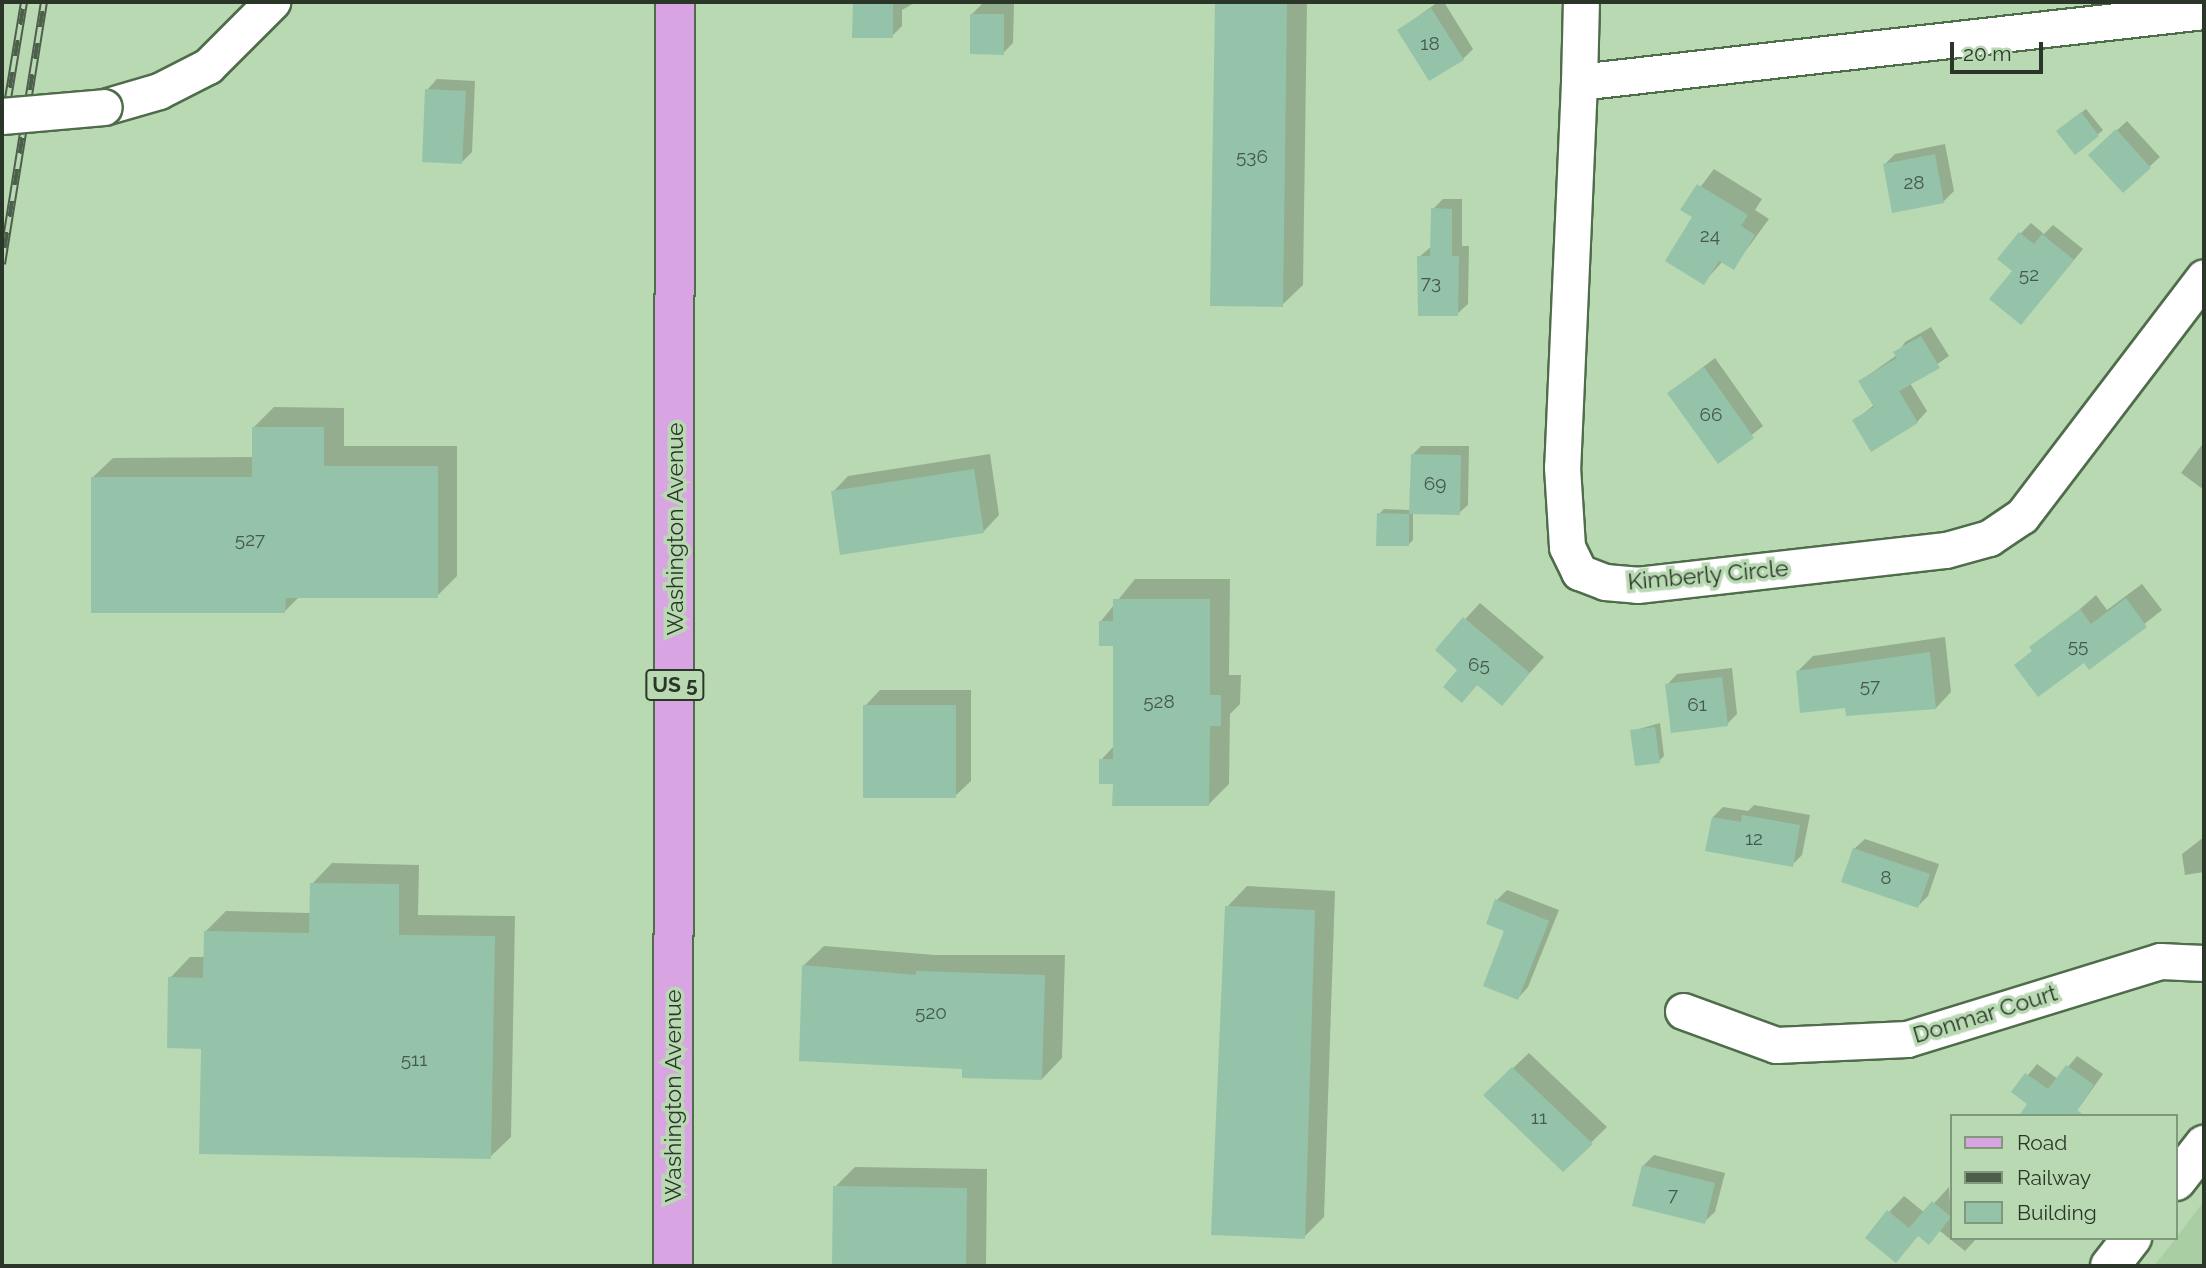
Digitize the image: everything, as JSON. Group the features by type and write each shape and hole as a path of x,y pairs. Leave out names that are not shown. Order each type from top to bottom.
{"main road":[{"name":"Washington Avenue","path":"673,1266 675,2"}],"street":[{"path":"2,116 104,107 159,91 208,66 272,2"},
{"name":"Kimberly Circle","path":"1581,2 1562,467 1567,547 1579,572 1605,582 1637,585 1906,554 1989,538 2022,516 2204,276"},
{"path":"1579,82 2204,11"},
{"name":"Donmar Court","path":"1683,1011 1776,1045 1907,1039 2160,961 2204,963"},
{"path":"2178,1178 2204,1144"},
{"path":"2110,1266 2130,1240"}],"shaded area":[{"path":"2204,1201 2204,1266 2154,1266 2174,1240 2178,1240 2178,1235"}],"building":[{"path":"853,2 893,2 893,38 852,38"},
{"path":"1215,2 1287,2 1283,307 1210,306"},
{"path":"1431,8 1464,60 1429,81 1397,30"},
{"path":"970,14 1004,14 1004,55 970,54"},
{"path":"425,89 466,91 462,164 422,162"},
{"path":"2081,112 2099,136 2075,155 2056,131"},
{"path":"2116,129 2151,168 2123,193 2088,155"},
{"path":"1935,154 1944,203 1892,213 1883,164"},
{"path":"1697,184 1748,215 1741,226 1755,235 1734,270 1719,261 1704,285 1665,261 1692,217 1680,210"},
{"path":"1431,208 1452,209 1452,256 1459,256 1458,316 1418,316 1417,256 1430,256"},
{"path":"2019,232 2034,244 2042,234 2074,260 2021,325 1989,299 2012,271 1997,259"},
{"path":"1921,336 1940,368 1899,391 1918,423 1871,452 1852,420 1874,407 1858,381 1897,358 1893,352"},
{"path":"1704,367 1754,438 1718,464 1667,393"},
{"path":"252,427 324,427 324,466 438,466 438,598 286,598 285,613 91,613 91,477 252,477"},
{"path":"1411,454 1461,455 1460,515 1409,514"},
{"path":"974,469 984,533 840,555 831,491"},
{"path":"1377,513 1409,514 1409,546 1376,546"},
{"path":"2126,598 2147,627 2089,670 2084,663 2038,697 2014,665 2032,651 2029,647 2080,609 2091,624"},
{"path":"1113,599 1210,599 1210,695 1221,695 1221,726 1210,726 1209,806 1112,806 1113,784 1099,784 1099,759 1113,759 1113,646 1099,646 1099,621 1113,621"},
{"path":"1463,617 1530,673 1502,706 1477,685 1462,703 1443,687 1457,670 1435,650"},
{"path":"1930,652 1936,709 1846,716 1845,708 1800,713 1796,671"},
{"path":"1722,677 1728,726 1671,733 1665,684"},
{"path":"863,705 956,705 956,798 863,798"},
{"path":"1655,727 1660,763 1635,766 1630,730"},
{"path":"1742,815 1800,825 1793,867 1705,851 1712,817 1741,822"},
{"path":"1853,848 1930,874 1918,908 1841,882"},
{"path":"310,883 399,884 399,935 495,936 491,1159 199,1154 201,1049 167,1048 168,977 203,978 204,931 309,933"},
{"path":"1495,899 1549,921 1518,1000 1483,986 1504,931 1486,924"},
{"path":"1225,906 1315,910 1305,1239 1211,1235"},
{"path":"802,965 916,975 916,971 1045,975 1042,1080 962,1078 962,1069 799,1061"},
{"path":"2066,1065 2094,1085 2077,1110 2082,1114 2020,1114 2027,1104 2011,1092 2025,1073 2048,1089"},
{"path":"1512,1067 1593,1144 1563,1172 1483,1095"},
{"path":"1642,1165 1715,1183 1705,1224 1632,1206"},
{"path":"833,1186 967,1188 966,1266 832,1266"},
{"path":"1932,1201 1951,1217 1929,1245 1918,1236 1896,1263 1865,1238 1887,1210 1909,1228"}],"railway":[{"path":"2,135 24,2"},
{"path":"2,264 44,2"}]}
